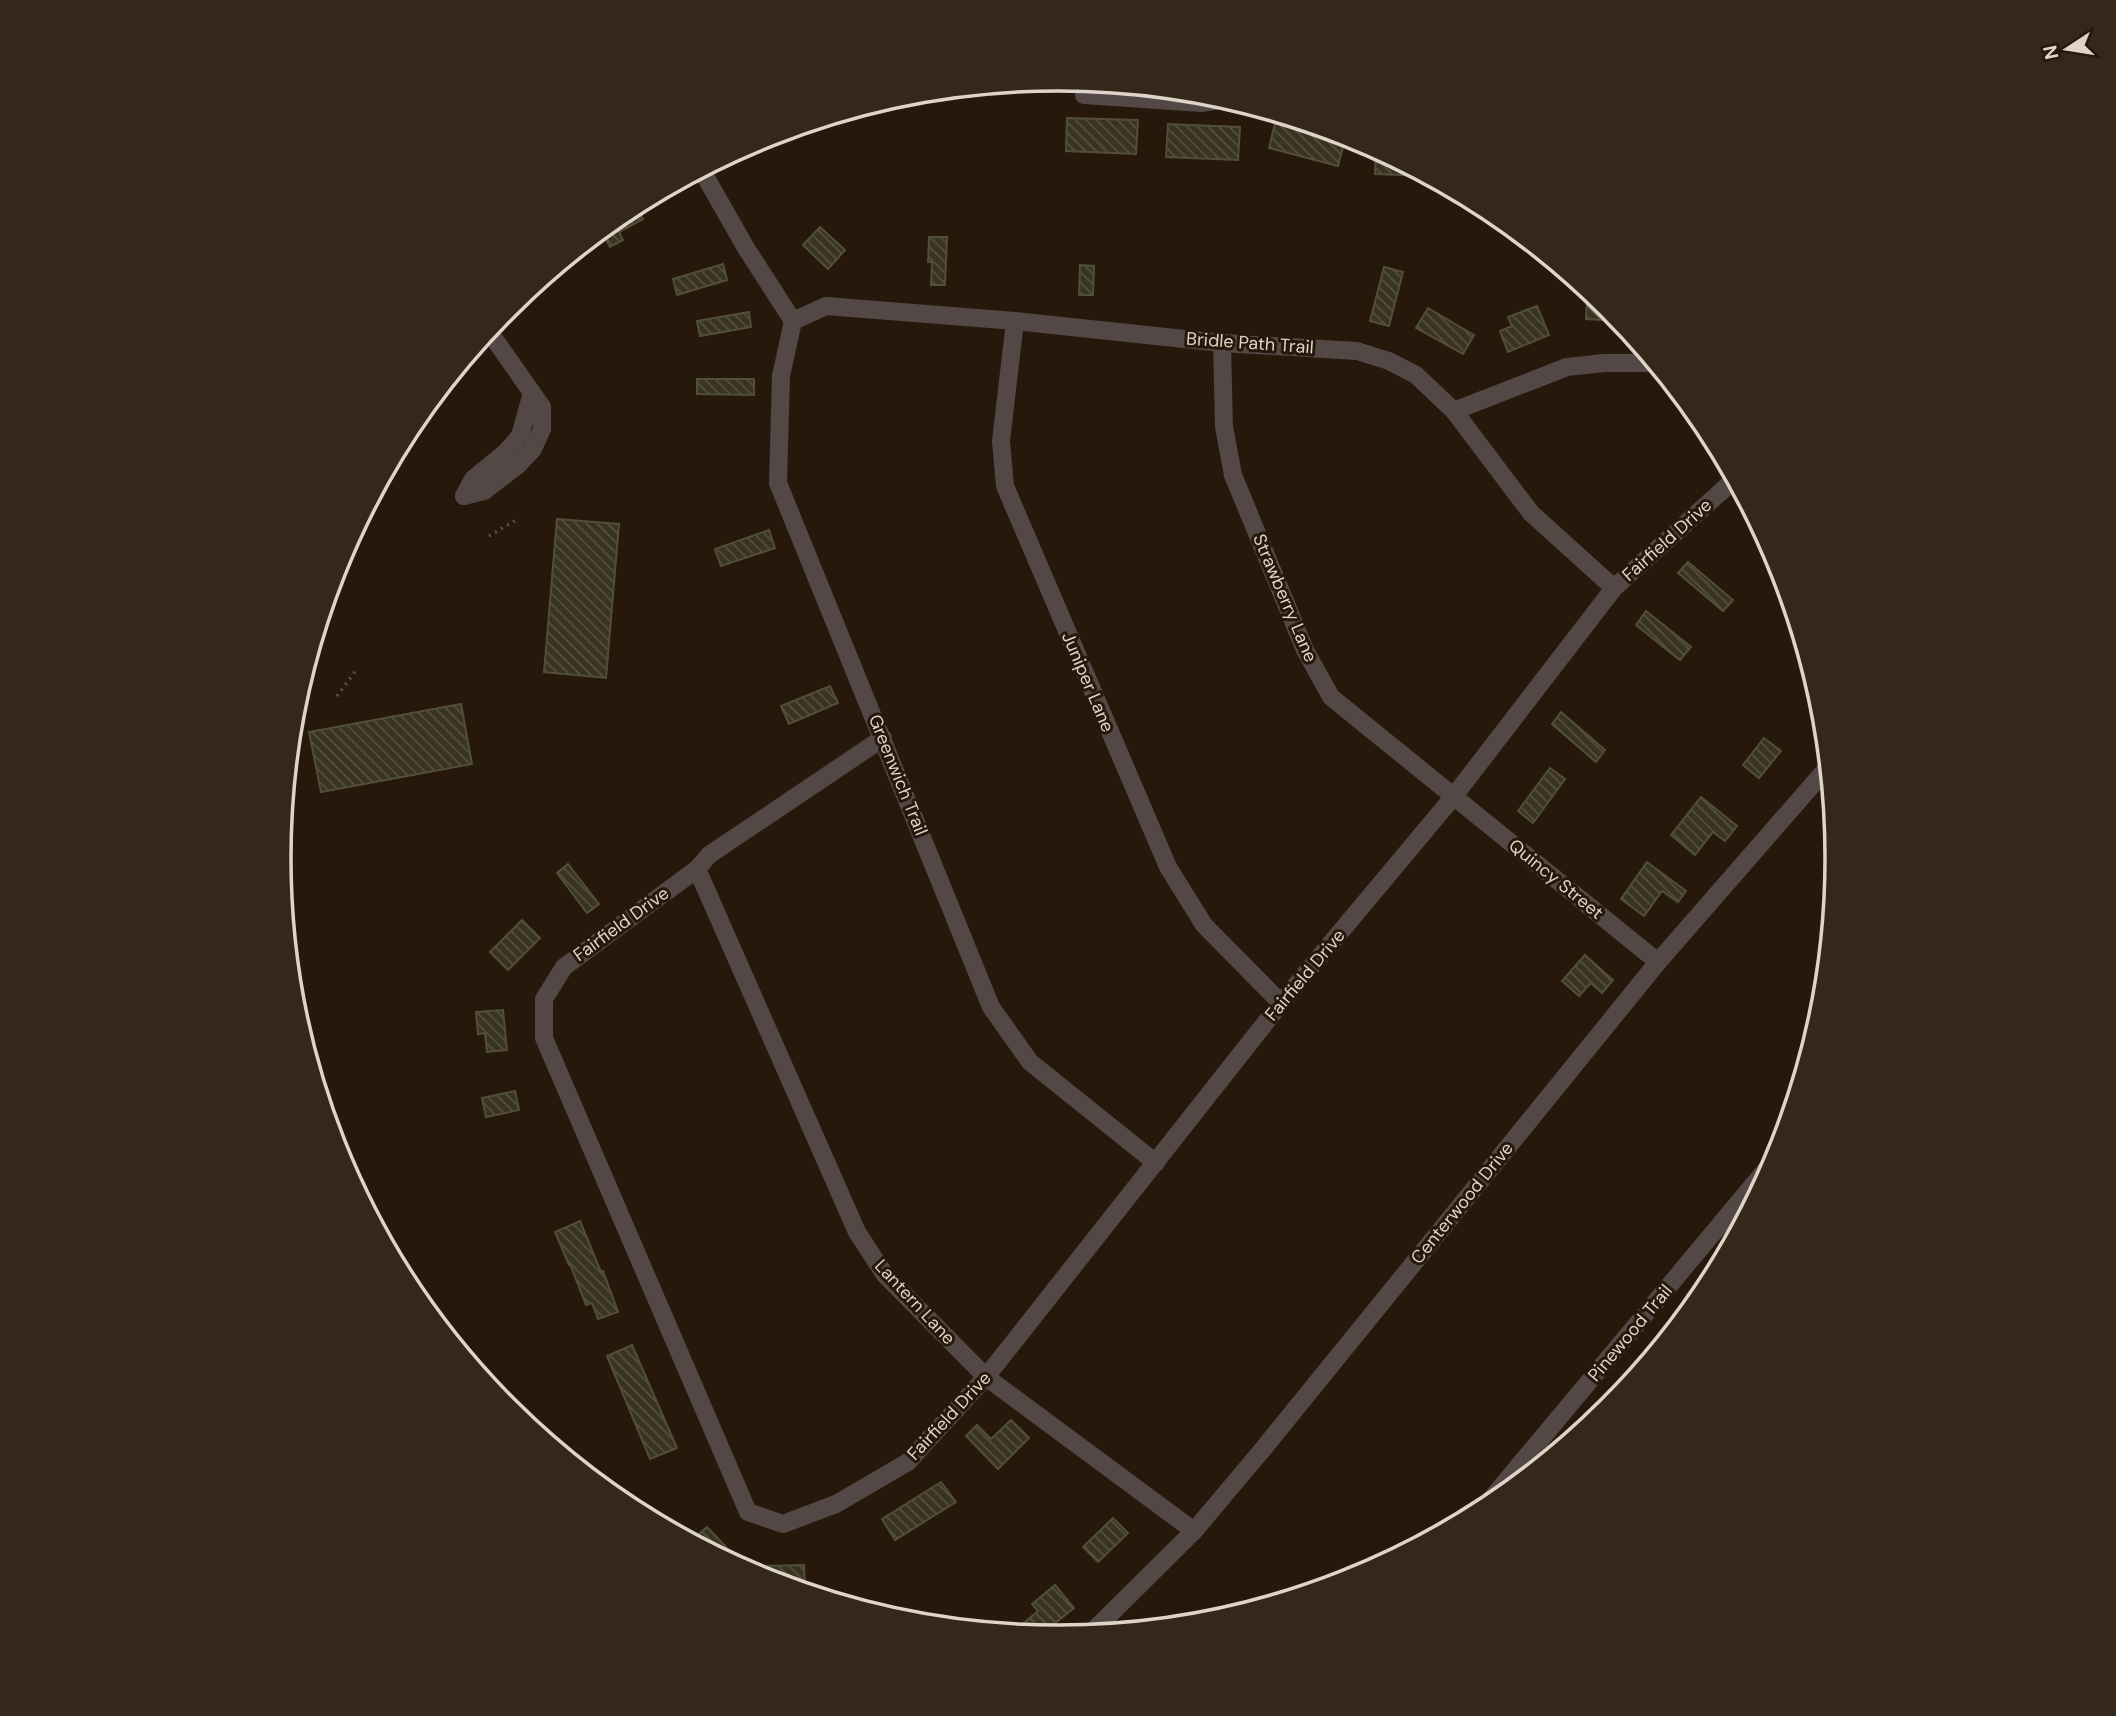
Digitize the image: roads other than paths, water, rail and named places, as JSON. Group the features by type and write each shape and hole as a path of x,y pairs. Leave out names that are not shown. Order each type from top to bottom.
{"street":[{"path":"1084,95 1180,102"},
{"path":"706,177 746,248 793,321"},
{"name":"Bridle Path Trail","path":"793,321 826,306 1015,321 1222,343 1357,351 1389,361 1416,375 1454,411 1531,513 1614,588"},
{"name":"Greenwich Trail","path":"793,321 781,376 778,483 992,1007 1030,1062 1156,1163"},
{"name":"Juniper Lane","path":"1015,321 1001,441 1005,486 1168,867 1204,925 1281,1003"},
{"path":"494,339 542,407 542,429 533,449 518,465 484,491 464,496 473,479 506,452 520,436 532,393"},
{"name":"Strawberry Lane","path":"1222,343 1224,427 1233,475 1305,650 1331,697 1454,796"},
{"path":"1454,411 1567,367 1644,363"},
{"name":"Fairfield Drive","path":"883,738 709,855 697,869 564,967 544,999 544,1038 748,1512 783,1524 836,1504 908,1462 986,1377 1281,1003 1454,796 1614,588 1728,486"},
{"name":"Centerwood Drive","path":"1101,1623 1194,1531 1264,1449 1658,962 1820,778"},
{"name":"Quincy Street","path":"1454,796 1658,962"},
{"name":"Lantern Lane","path":"697,869 857,1233 885,1275 986,1377 1194,1531"},
{"name":"Pinewood Trail","path":"1507,1480 1750,1189"}]}
